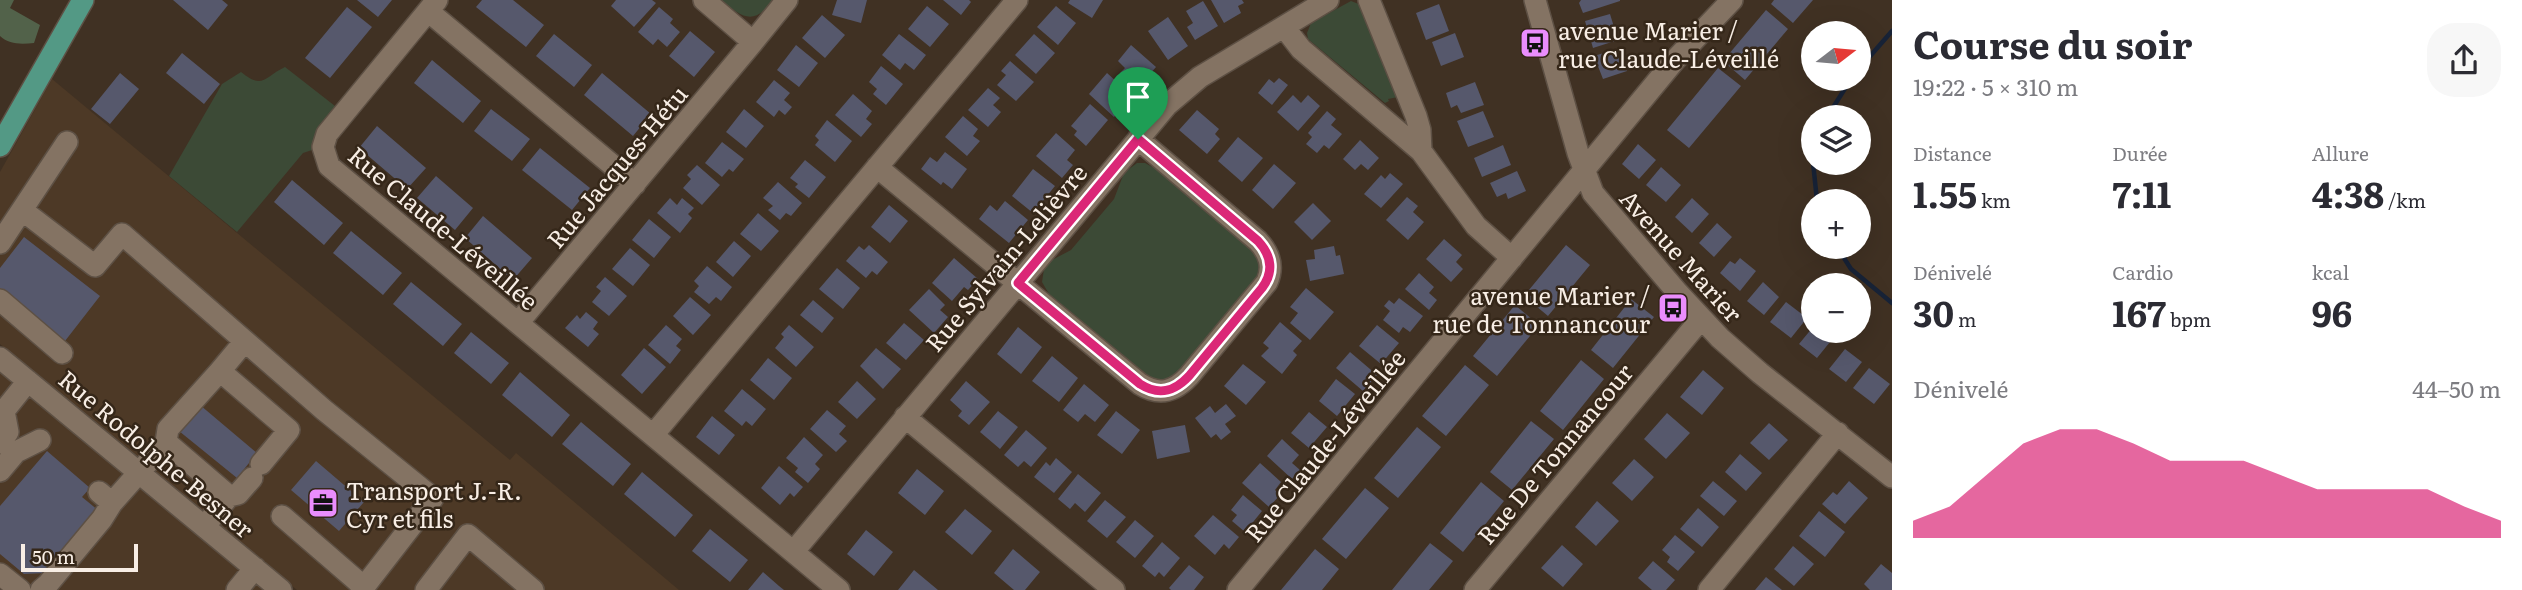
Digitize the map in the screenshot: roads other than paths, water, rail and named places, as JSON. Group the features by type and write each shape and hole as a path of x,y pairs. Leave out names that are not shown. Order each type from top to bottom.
{"main road":[{"path":"0,146 83,0"}],"street":[{"path":"704,0 753,42"},
{"name":"Rue Jacques-Hétu","path":"518,323 787,0"},
{"path":"653,435 1017,0"},
{"name":"Rue Sylvain-Lelièvre","path":"794,551 1167,105 1200,77 1328,0"},
{"path":"1369,0 1416,116 1420,130 1420,151"},
{"name":"Avenue Marier","path":"1535,0 1584,172 1598,200 1701,318 1760,373 1892,477"},
{"name":"Rue Claude-Léveillée","path":"1238,590 1674,61 1732,0"},
{"path":"433,6 635,184"},
{"name":"Rue Claude-Léveillée","path":"433,6 327,134 323,147 324,155 335,172 839,590"},
{"path":"1284,27 1301,49 1420,151 1476,226 1512,258"},
{"path":"877,167 1140,384 1160,392 1168,391 1182,383 1255,297 1270,274 1270,260 1264,247 1138,139"},
{"path":"0,243 67,142"},
{"path":"22,210 95,266 122,234 314,401 433,498 362,589 282,516"},
{"path":"0,300 62,353"},
{"name":"Rue De Tonnancour","path":"1475,590 1701,318"},
{"path":"41,590 102,519 106,497 140,472 166,442 168,429 245,341"},
{"name":"Rue Rodolphe-Besner","path":"0,358 281,590"},
{"path":"219,371 289,430"},
{"path":"0,443 8,432 2,410 28,381"},
{"path":"205,526 229,496 238,494 314,401"},
{"path":"0,471 16,452 45,444 64,410"},
{"path":"905,417 1114,590"},
{"path":"1709,590 1838,433"},
{"path":"166,442 229,496"},
{"path":"426,590 468,536 533,590"},
{"path":"237,590 255,568"},
{"path":"0,574 20,590"}],"waterway":[{"path":"1871,55 1892,31"},
{"path":"1835,105 1843,91"},
{"path":"1814,175 1816,189"},
{"path":"1845,259 1851,269 1892,303"}],"place":[{"name":"avenue Marier / rue Claude-Léveillé","path":"1535,43"},
{"name":"avenue Marier / rue de Tonnancour","path":"1673,308"},
{"name":"Transport J.-R. Cyr et fils","path":"323,503"}]}
